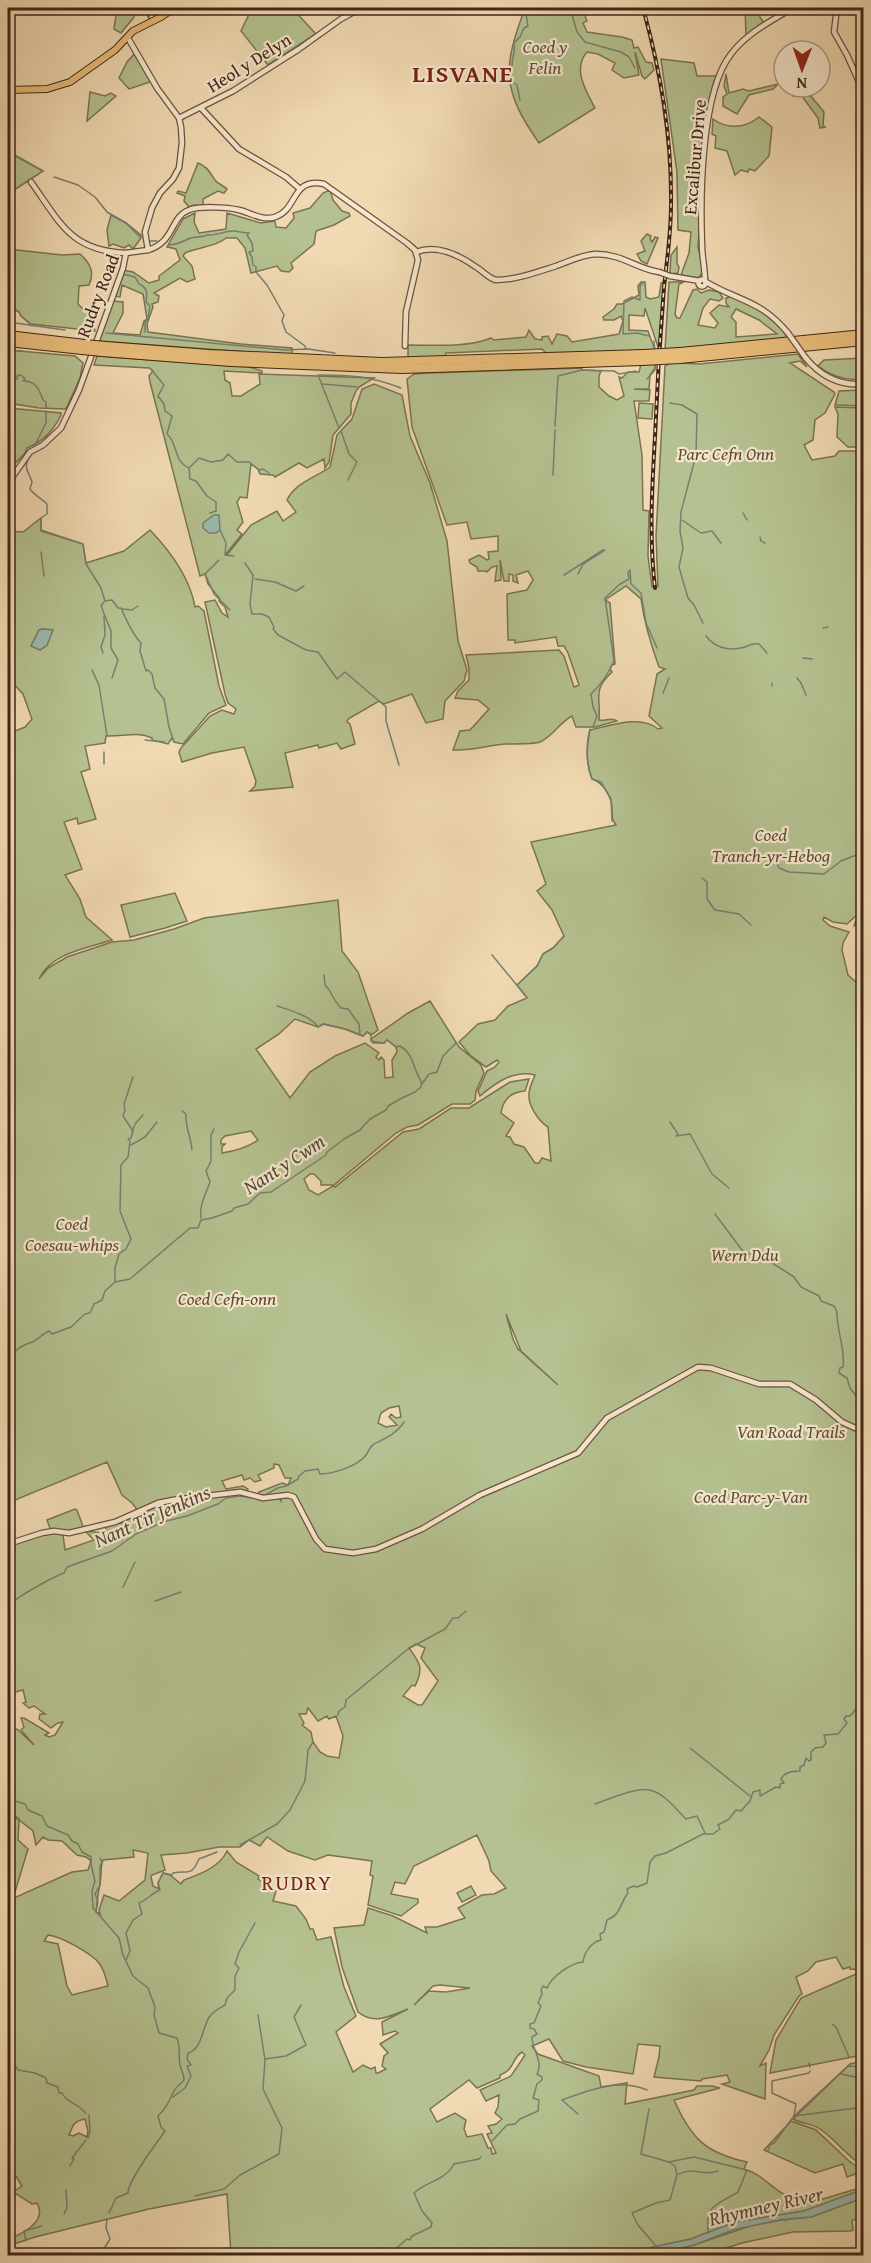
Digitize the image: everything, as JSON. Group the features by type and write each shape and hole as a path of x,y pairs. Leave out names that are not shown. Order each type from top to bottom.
{"highway":[{"path":"680,355 864,334"},
{"path":"8,335 83,347"},
{"path":"8,342 221,361 402,369 642,358 864,341"}],"main road":[{"path":"8,90 47,89 64,85 80,77 135,30 174,8"}],"street":[{"name":"Heol y Delyn","path":"179,118 240,87 361,8"},
{"name":"Excalibur Drive","path":"702,282 706,272 702,243 707,126 717,80 726,61 736,48 754,32 793,8"},
{"path":"837,8 834,32 864,93"},
{"path":"128,38 156,86 179,118"},
{"path":"201,108 239,149 286,177 300,189"},
{"name":"Rudry Road","path":"8,480 30,452 43,445 61,428 83,379 123,268 126,253 148,250 145,232 152,208 178,168 182,143 179,118"},
{"path":"32,182 58,222 74,237 102,250 126,253"},
{"path":"148,250 166,240 179,217 188,210 232,209 261,218 272,218 285,212 300,189 312,183 327,185 416,252 418,262 406,312 405,346"},
{"path":"416,252 424,249 447,251 496,280 531,273 592,254 618,257 641,265 648,270 702,282 759,306 788,333 814,368 831,379 848,384 864,384"},
{"path":"8,1544 42,1533 54,1531 69,1533 115,1522 168,1500 243,1492 263,1498 288,1495 294,1497 316,1539 325,1549 353,1553 376,1549 410,1535 480,1495 578,1453 607,1418 698,1367 711,1368 759,1384 782,1383 794,1386 816,1400 842,1422 864,1432"}],"green space":[{"path":"117,8 150,8 147,10 150,20 145,12 138,15 136,12 133,13 134,17 121,33 114,29"},
{"path":"252,8 292,8 316,34 268,65 241,31"},
{"name":"Coed y Felin","path":"525,8 582,8 587,21 583,23 587,32 632,40 634,48 638,47 646,62 652,63 654,70 645,79 635,52 639,75 624,78 612,70 615,63 598,54 587,52 581,66 582,80 595,108 539,143 518,107 509,77 513,46"},
{"path":"745,8 754,8 764,23 746,35"},
{"path":"135,53 150,78 150,82 129,89 119,78 127,62"},
{"path":"661,59 694,63 697,76 717,76 706,122 698,247 703,268 698,278 681,275 689,253 691,232 678,230 677,172"},
{"path":"726,74 729,93 772,85 772,89 749,95 737,114 723,106 723,97 727,94 724,86"},
{"path":"90,92 105,96 111,93 116,96 87,121"},
{"path":"804,99 813,99 824,112 823,125 825,127 820,128 818,118"},
{"path":"759,117 772,127 769,156 755,171 741,170 735,175 727,151 715,148 716,136 712,134 713,119 724,125 742,126"},
{"path":"8,152 43,171 8,194"},
{"path":"198,163 227,189 224,193 218,191 203,199 203,206 189,207 184,201 185,196 177,193 178,191 186,193"},
{"path":"330,190 333,200 342,211 349,213 350,216 316,231 314,244 291,263 293,268 289,272 281,271 277,266 251,273 245,248 237,238 226,238 185,253 183,256 192,266 195,279 187,282 180,278 154,293 159,296 158,302 152,304 147,324 148,332 292,348 292,355 97,341 113,301 123,302 123,313 113,333 140,335 144,321 147,319 143,294 122,285 120,297 114,296 123,270 133,272 149,283 159,280 159,276 180,260 176,249 167,247 183,219 195,213 194,222 199,233 226,229 227,213 261,223 275,221 276,227 286,228 294,218 293,213 310,208 323,193"},
{"path":"111,215 141,235 133,249 129,245 124,248 113,244 109,246 107,230"},
{"path":"647,234 651,236 652,242 655,237 658,238 647,264 641,261 637,254 645,251 641,241"},
{"path":"677,247 678,273 670,274 671,255"},
{"path":"8,249 62,255 80,254 89,264 92,276 89,285 79,286 78,304 90,316 95,331 31,324 8,305"},
{"path":"641,282 645,282 646,297 650,299 659,297 661,283 664,282 659,350 645,308 644,316 629,315 629,330 648,331 655,350 547,354 542,349 446,353 444,358 408,358 408,345 461,345 491,338 494,340 526,337 529,330 535,339 542,340 542,337 548,336 552,344 557,334 567,336 572,342 619,334 623,321 621,316 614,320 604,320 603,317 617,304 622,304 639,295 638,286"},
{"path":"669,282 684,282 679,284 675,314 677,318 680,318 693,290 697,289 701,293 709,290 719,292 723,298 719,301 710,299 703,308 698,325 715,328 718,323 710,313 719,305 729,307 726,298 742,298 770,317 788,339 679,349 679,363 699,364 798,354 807,367 800,361 790,363 835,394 825,413 815,420 813,440 804,445 812,460 835,456 839,451 863,451 863,925 854,926 858,914 847,924 833,922 824,917 823,920 830,926 849,932 842,950 848,975 858,987 864,984 863,1970 850,1969 850,1967 843,1969 836,1957 816,1962 808,1971 796,1977 802,1994 774,2035 760,2066 766,2063 765,2099 722,2084 730,2082 727,2075 701,2081 654,2077 660,2046 638,2044 633,2074 563,2061 549,2039 532,2046 538,2054 599,2076 601,2087 627,2083 625,2104 694,2090 697,2086 720,2088 674,2100 693,2134 701,2142 720,2154 747,2162 744,2169 753,2172 787,2196 805,2200 806,2204 863,2187 863,2192 856,2192 804,2211 735,2222 691,2239 653,2247 632,2255 231,2255 227,2194 149,2209 35,2237 8,2246 8,2240 32,2226 39,2216 39,2210 37,2203 32,2204 13,2192 22,2186 16,2176 8,2182 8,1907 16,1897 72,1872 88,1870 91,1861 77,1855 62,1841 48,1840 43,1837 36,1845 33,1831 19,1820 18,1840 28,1849 15,1892 8,1902 8,1815 20,1820 10,1810 15,1810 8,1809 8,1760 12,1731 17,1729 34,1745 21,1730 24,1727 21,1718 49,1733 45,1735 49,1737 55,1735 63,1722 51,1728 39,1719 40,1714 45,1714 34,1706 29,1708 23,1703 26,1702 23,1690 8,1694 8,1546 54,1532 63,1535 65,1550 94,1540 85,1531 103,1533 106,1530 105,1525 121,1523 164,1503 223,1494 164,1499 138,1511 122,1495 107,1462 8,1503 8,734 25,727 32,719 23,694 8,678 8,578 11,565 8,563 8,531 23,532 41,518 41,531 83,544 86,563 124,551 150,530 184,575 195,607 198,606 204,611 219,686 226,705 209,713 183,744 174,742 172,738 168,744 146,736 135,735 106,736 105,743 85,746 90,769 81,772 96,819 78,824 77,818 64,822 82,869 65,875 80,899 86,917 112,940 61,957 45,970 39,979 48,968 67,957 112,942 134,940 204,918 338,900 342,951 358,972 378,1030 371,1035 367,1032 363,1036 345,1029 324,1024 318,1027 295,1019 279,1034 256,1049 290,1098 310,1072 335,1056 365,1043 379,1053 376,1057 379,1060 381,1057 384,1060 385,1078 393,1077 392,1060 397,1052 396,1047 387,1040 384,1043 373,1043 371,1039 408,1013 430,1001 459,1047 481,1065 484,1073 476,1091 475,1100 470,1104 452,1104 418,1125 407,1127 396,1133 334,1185 321,1185 321,1181 314,1174 310,1174 304,1179 309,1190 318,1195 335,1187 403,1132 419,1129 451,1108 469,1108 510,1082 529,1079 525,1091 512,1095 504,1104 501,1113 514,1123 506,1136 510,1137 514,1144 524,1147 535,1163 539,1163 542,1158 551,1161 548,1127 534,1112 529,1098 535,1075 512,1076 498,1082 480,1096 478,1091 487,1071 499,1062 497,1060 486,1067 470,1055 459,1042 478,1024 495,1020 508,1006 527,998 517,985 537,966 543,954 553,948 564,936 552,910 537,891 546,884 531,842 616,825 608,794 592,779 590,773 587,754 590,730 634,722 643,722 658,729 662,728 649,716 657,674 665,669 659,667 656,659 641,599 626,586 605,600 610,603 615,664 612,665 610,669 612,672 600,689 599,720 617,721 595,727 576,727 572,716 540,742 453,750 460,731 470,730 489,709 478,700 455,698 458,691 469,680 466,655 559,650 564,656 574,687 579,685 568,653 564,646 558,646 556,637 515,643 515,640 508,640 507,594 527,590 533,580 528,571 516,575 518,583 513,581 513,575 509,574 509,581 504,581 500,560 501,580 495,581 497,566 487,572 478,571 477,567 470,563 469,560 479,555 487,560 489,559 488,552 498,551 498,536 471,539 467,522 447,525 412,427 407,379 414,374 429,373 582,368 582,370 601,371 599,387 617,400 624,396 619,377 622,378 628,372 639,372 641,364 655,363 655,368 650,375 649,389 634,389 650,390 649,401 634,401 642,455 643,510 649,511 648,556 652,587 658,586 656,536 665,366 670,363 670,350 665,350","holes":["736,309 759,320 777,334 736,337 736,322 731,317","39,630 52,631 47,645 40,650 31,646","251,1131 258,1140 241,1149 222,1153 222,1147 225,1144 221,1144 225,1136","506,1314 521,1351 558,1385 518,1349","399,1406 401,1417 396,1418 391,1414 389,1417 397,1425 386,1427 378,1423 381,1413","274,1464 279,1465 285,1478 291,1478 288,1485 282,1483 259,1492 259,1495 268,1496 283,1493 285,1496 281,1497 281,1501 279,1498 265,1500 246,1494 248,1489 243,1486 226,1489 222,1481 242,1475 244,1480 250,1478 255,1482 261,1480 258,1475 274,1468","416,1644 425,1648 421,1658 438,1681 422,1705 403,1696 412,1685 415,1686 418,1680 420,1666 409,1648","308,1708 318,1721 327,1716 329,1719 336,1716 343,1736 339,1758 320,1752 313,1742 311,1732 302,1725 304,1723 299,1714 306,1714","477,1835 491,1871 506,1888 494,1894 482,1895 458,1908 465,1918 437,1927 425,1927 427,1933 393,1916 368,1908 364,1925 334,1928 342,1967 358,2012 377,2019 408,2009 382,2022 383,2035 395,2031 398,2033 380,2044 388,2053 384,2056 382,2066 386,2069 376,2073 375,2067 371,2069 363,2065 353,2072 336,2032 356,2016 344,1987 331,1937 317,1940 313,1929 310,1929 296,1906 273,1901 276,1891 258,1879 259,1876 236,1862 227,1851 215,1866 184,1880 181,1884 170,1875 163,1873 158,1883 159,1889 153,1886 151,1877 165,1870 161,1855 219,1847 240,1847 249,1840 260,1846 267,1837 288,1851 315,1860 328,1855 372,1861 370,1875 373,1876 368,1905 401,1916 418,1903 418,1899 391,1894 395,1882 405,1884 414,1866","133,1850 148,1853 145,1880 119,1901 104,1895 99,1910 100,1914 96,1912 103,1860 134,1857","48,1935 83,1950 95,1959 105,1974 108,1986 72,1995 67,1986 58,1944 44,1941","433,1986 470,1988 446,1992 429,1991 414,2005","522,2052 525,2055 511,2076 480,2090 486,2101 499,2095 495,2113 502,2119 488,2126 492,2133 487,2134 496,2153 492,2154 482,2134 467,2137 464,2129 466,2120 455,2113 437,2122 430,2109 469,2080 477,2088 500,2078 500,2075 511,2067","85,2119 87,2137 79,2133 69,2135 76,2123"]},
{"path":"8,350 75,356 83,363 80,378 66,409 8,403"},
{"path":"97,356 249,367 262,371 262,373 224,371 225,380 230,383 232,396 241,396 260,384 259,374 374,378 356,391 351,403 351,414 333,435 329,462 325,468 324,459 307,468 299,463 275,477 260,474 258,469 251,464 247,498 240,497 237,502 243,522 237,530 242,534 227,555 251,525 277,511 283,521 296,512 287,500 295,489 330,467 337,435 352,419 362,389 374,384 402,395 410,436 430,483 447,541 458,641 467,670 464,681 445,701 443,719 426,723 412,694 384,704 379,701 348,719 355,744 341,749 337,743 319,748 318,745 285,753 293,787 250,791 256,781 244,747 182,762 179,752 181,748 210,716 222,710 234,714 236,709 228,703 225,694 205,602 215,600 222,613 228,617 225,607 208,584 205,574 200,576 150,382 149,376 153,371 149,368 94,365"},
{"path":"863,358 863,379 839,377 818,366 824,360"},
{"path":"863,390 863,406 835,405 839,391"},
{"path":"639,403 653,404 652,419 638,418"},
{"path":"835,407 863,408 863,447 848,447 837,437 838,414"},
{"path":"8,408 61,413 61,415 47,435 27,448 8,471"},
{"path":"175,893 187,921 130,937 121,905"},
{"path":"75,1509 84,1529 70,1532 51,1531 47,1520"},
{"path":"471,1886 476,1895 462,1902 457,1893"},
{"path":"863,1971 863,2055 770,2073 776,2040 801,1998"},
{"path":"864,2061 863,2166 820,2129 793,2119 850,2064"},
{"path":"791,2121 816,2130 863,2171 847,2177 843,2164 815,2173 764,2150"},
{"path":"863,2198 863,2214 858,2215 858,2219 852,2220 853,2230 851,2231 793,2232 742,2243 704,2255 652,2256 750,2226 811,2217"}],"shaded area":[{"path":"214,515 219,515 220,530 216,533 209,533 203,528 203,523"},
{"path":"39,630 53,630 47,645 40,650 31,646"},
{"path":"856,2192 863,2192 863,2198 811,2217 787,2219 786,2221 784,2219 733,2230 694,2245 650,2255 632,2255 653,2247 691,2239 735,2222 804,2211"}],"waterway":[{"path":"520,100 517,85 513,82 510,71 514,43 524,28 528,26 526,14 532,8"},
{"path":"570,8 577,32 585,42 621,52 629,57 635,68"},
{"path":"507,81 511,74"},
{"path":"8,151 43,171"},
{"path":"54,177 78,185 95,197 107,212 126,223 141,238"},
{"path":"169,245 229,231 249,233 247,235 252,243 253,251 249,252 256,272 267,285 284,315 282,321 286,332 306,349"},
{"path":"149,241 157,241"},
{"path":"123,274 135,277 146,291 146,302 150,306 148,319 145,322 145,332"},
{"path":"643,283 640,286 640,300 632,297 624,301 623,334 637,333 649,336"},
{"path":"10,307 19,312 32,326"},
{"path":"8,322 65,330"},
{"path":"106,333 335,353"},
{"path":"654,341 655,351"},
{"path":"8,350 22,351"},
{"path":"647,379 655,370 655,365"},
{"path":"150,368 164,385 158,396 164,404 165,411 172,416 167,434 173,442 178,457 189,468 190,479 196,481 207,496 216,502 216,511 210,513"},
{"path":"555,426 558,376 582,370 614,371 619,374 636,371"},
{"path":"8,377 17,379 17,376 21,375 25,379 23,381 34,384 46,402 46,408"},
{"path":"339,428 318,375 360,377 401,388"},
{"path":"322,384 357,387"},
{"path":"670,403 682,405 697,414 696,455 681,512 680,531 683,548 679,567 688,598 703,623"},
{"path":"35,445 46,423 46,411"},
{"path":"553,475 555,430"},
{"path":"341,431 349,454 357,462 348,480"},
{"path":"31,454 26,466 32,482 30,489 47,504 47,514 41,518 41,530 83,544 86,564 101,588 105,601 112,600 118,608 121,608 132,631 141,643 140,651 146,671 152,674 155,688 164,699 174,742"},
{"path":"189,468 199,458 211,462 223,460 228,454 237,462 249,462 259,470 263,469 269,473"},
{"path":"743,513 747,520"},
{"path":"682,520 701,533 712,531 721,543"},
{"path":"220,530 226,543 225,555 234,556"},
{"path":"760,537 765,543"},
{"path":"564,575 603,550"},
{"path":"578,574 583,564 605,550"},
{"path":"41,552 44,576"},
{"path":"219,560 205,574 214,594 230,610"},
{"path":"245,563 253,575 250,604 252,614 269,617 278,635 306,650 318,652 337,679 345,672 386,707 386,721 399,765"},
{"path":"593,727 597,716 591,694 604,679 614,661 605,598 629,579 630,570"},
{"path":"630,571 631,584 641,593 646,623 657,648"},
{"path":"255,579 275,582 296,591 304,586"},
{"path":"104,602 101,606 111,631 111,648 118,660 112,678"},
{"path":"122,609 132,610 138,606"},
{"path":"103,653 101,647 105,635 104,616"},
{"path":"823,628 828,627"},
{"path":"706,636 722,648 733,649 759,644 767,653"},
{"path":"803,658 812,659"},
{"path":"92,670 99,685 107,736"},
{"path":"663,693 669,678"},
{"path":"797,678 806,695"},
{"path":"590,729 587,754 590,773 592,779 601,782 611,799 612,821"},
{"path":"145,740 164,742"},
{"path":"104,752 104,764"},
{"path":"777,864 779,868 789,872 824,874 841,861 864,852"},
{"path":"702,878 707,882 707,899 715,910 739,914 751,925"},
{"path":"517,985 537,966 543,954 553,948 564,936"},
{"path":"492,955 525,995"},
{"path":"324,975 325,985 341,1008 348,1009 359,1024 360,1034"},
{"name":"Nant y Cwm","path":"8,1354 11,1356 20,1347 49,1331 52,1334 71,1327 85,1314 90,1313 94,1304 102,1300 105,1291 115,1282 130,1279 190,1228 198,1228 201,1220 232,1211 234,1208 248,1204 260,1193 271,1192 326,1155 344,1139 360,1130 370,1119 386,1110 388,1106 421,1087 421,1081 411,1057 400,1046 396,1047 387,1040 384,1043 371,1041 371,1034 367,1032 363,1036 323,1024 318,1027 305,1017 277,1006"},
{"path":"422,1084 429,1074 437,1072 443,1056 456,1043"},
{"path":"115,1282 115,1268 119,1254 126,1249 131,1239 120,1211 121,1165 128,1157 130,1141 128,1139 131,1138 133,1131 123,1116 124,1104 133,1077"},
{"path":"182,1111 186,1114 192,1150"},
{"path":"132,1132 135,1124 143,1115"},
{"path":"131,1145 145,1137 157,1122"},
{"path":"670,1122 678,1134 676,1136 690,1134 712,1174 729,1188"},
{"path":"201,1218 202,1204 210,1182 206,1171 211,1161 211,1135 214,1129"},
{"path":"715,1214 745,1254 758,1254 794,1277 801,1287 819,1296 821,1301 834,1306 843,1356 843,1367 840,1368 839,1373 847,1378 850,1388 864,1406"},
{"name":"Nant Tir Jenkins","path":"263,1496 298,1479 305,1471 318,1469 320,1474 325,1474 351,1466 362,1459 372,1445 395,1432 404,1422"},
{"name":"Nant Tir Jenkins","path":"8,1609 16,1599 64,1573 67,1567 112,1551 136,1534 166,1521 218,1504 226,1498 239,1496 256,1498"},
{"path":"123,1587 135,1562"},
{"path":"155,1601 181,1592"},
{"path":"338,1715 339,1711 345,1707 346,1700 408,1649 445,1629 453,1618 458,1618 466,1611"},
{"path":"492,2141 507,2125 515,2124 520,2119 538,2111 539,2100 533,2098 537,2084 542,2077 537,2074 539,2065 532,2037 537,2034 534,2029 530,2028 530,2024 534,2023 541,2006 538,2003 543,1986 547,1988 549,1983 562,1971 583,1962 589,1948 601,1940 600,1934 604,1932 607,1920 618,1912 628,1893 627,1889 647,1883 650,1862 655,1856 666,1853 703,1834 713,1834 720,1829 718,1825 729,1819 736,1810 741,1811 750,1801 753,1792 760,1790 760,1796 776,1787 780,1788 780,1784 784,1783 781,1779 784,1775 800,1771 806,1758 811,1760 811,1752 815,1748 823,1747 826,1743 824,1735 838,1734 847,1723 844,1719 846,1716 850,1716 857,1708 862,1711 864,1709"},
{"path":"240,1845 277,1824 290,1810 305,1781 308,1750 313,1742"},
{"path":"690,1748 750,1796"},
{"path":"595,1804 630,1792 650,1790 665,1798 686,1819 697,1816 705,1833"},
{"name":"Nant Tir Jenkins","path":"8,1799 25,1804 28,1810 42,1816 47,1826 68,1835 78,1844 82,1852 91,1857 95,1881 92,1891 93,1908 119,1938 123,1955 133,1976 148,1988 155,2007 154,2015 159,2033 177,2038 178,2042 179,2062 184,2080 158,2116 161,2127 165,2131 137,2171 128,2193 116,2198 109,2213"},
{"path":"126,1960 130,1951 126,1933 133,1920 142,1914 139,1903 160,1890 158,1883 163,1873 172,1875 189,1872 199,1859 217,1852"},
{"path":"96,1912 98,1901 95,1894 100,1885 102,1862 100,1858"},
{"path":"173,2097 185,2088 191,2076 187,2066 191,2065 187,2059 188,2053 197,2047 207,2020 225,2005 227,1998 235,1990 235,1976 239,1968 235,1964 255,1923"},
{"path":"265,2059 286,2056 306,2045 294,2017 301,2005"},
{"path":"195,2196 224,2189 240,2175 279,2154 282,2128 263,2089 265,2060 258,2015"},
{"path":"832,2024 836,2027 849,2057"},
{"path":"8,2061 12,2061 18,2070 46,2078 47,2083 58,2087 59,2093 86,2113"},
{"path":"809,2063 810,2067"},
{"path":"794,2116 848,2066 864,2067"},
{"path":"794,2116 796,2104 772,2093 772,2081 810,2071"},
{"path":"841,2074 864,2079"},
{"path":"578,2114 562,2100 593,2089 615,2085 647,2090"},
{"path":"768,2150 794,2116 864,2107"},
{"path":"649,2109 641,2154 669,2162"},
{"path":"88,2138 89,2115"},
{"path":"70,2166 74,2159 72,2158 86,2140"},
{"path":"393,2256 393,2251 407,2239 410,2240 412,2236 431,2227 432,2223 422,2211 414,2193 446,2174 454,2164 481,2157"},
{"name":"Rhymney River","path":"656,2246 638,2225 632,2213 670,2200 677,2175 675,2166 669,2162 694,2157 747,2170 738,2192 714,2206 708,2216 708,2233"},
{"path":"679,2174 690,2171 708,2173 718,2171"},
{"path":"64,2214 67,2208 66,2190"},
{"name":"Nant Tir Jenkins","path":"102,2252 110,2239 106,2228 107,2219"},
{"path":"26,2241 24,2231 42,2226"}],"railway":[{"path":"643,8 664,105 671,180 652,494 655,588"}],"district":[{"name":"LISVANE","path":"463,74"},
{"name":"RUDRY","path":"297,1883"}],"park label":[{"name":"Parc Cefn Onn","path":"726,454"},
{"name":"Coed Tranch-yr-Hebog","path":"771,845"},
{"name":"Coed Coesau-whips","path":"72,1234"},
{"name":"Wern Ddu","path":"745,1255"},
{"name":"Coed Cefn-onn","path":"227,1299"},
{"name":"Van Road Trails","path":"791,1432"},
{"name":"Coed Parc-y-Van","path":"751,1497"}]}
